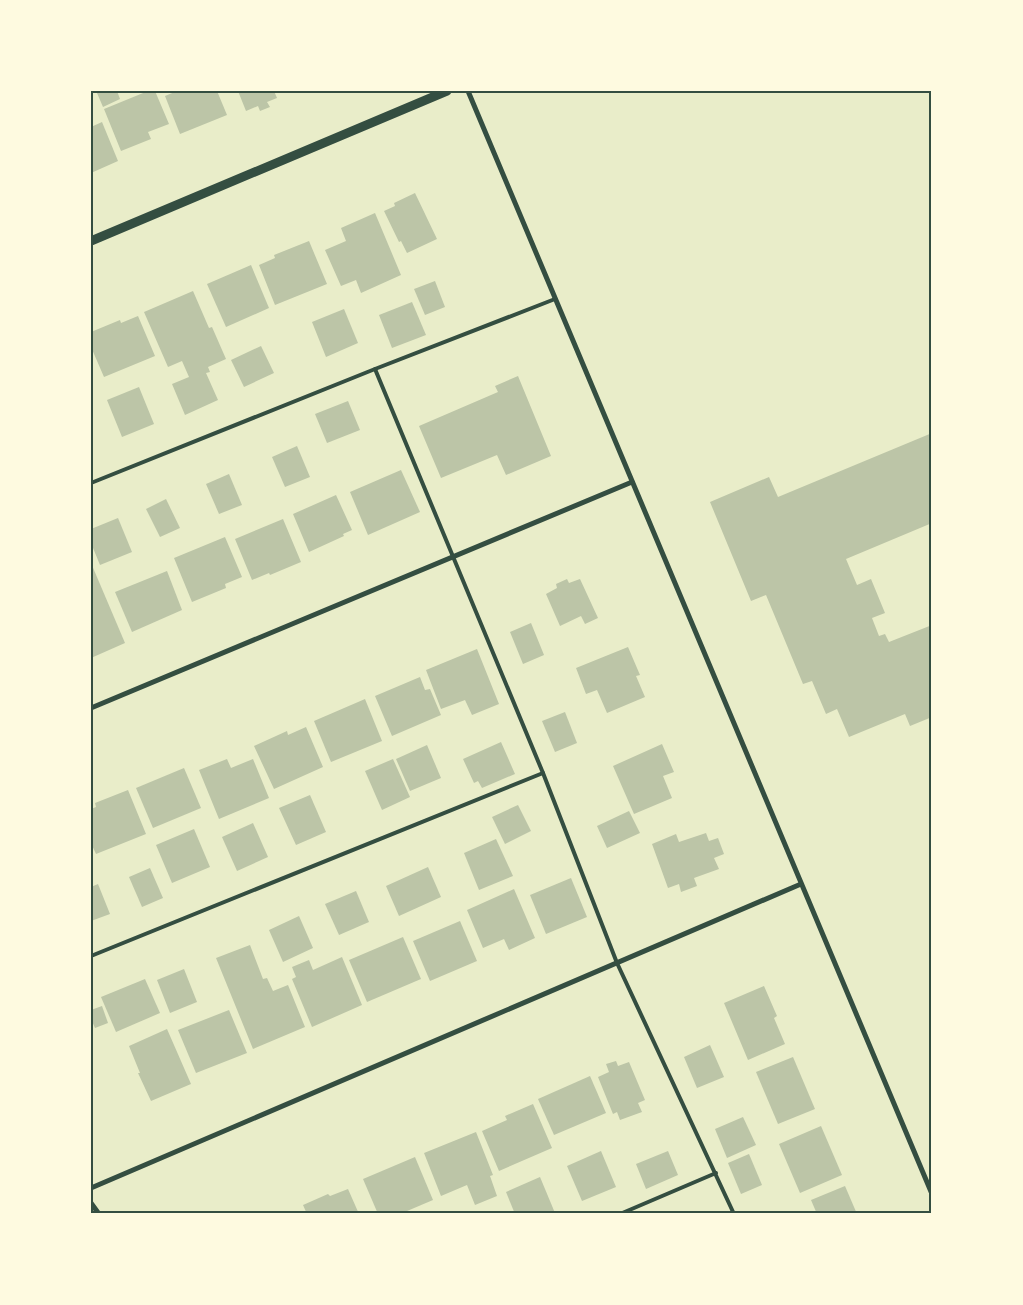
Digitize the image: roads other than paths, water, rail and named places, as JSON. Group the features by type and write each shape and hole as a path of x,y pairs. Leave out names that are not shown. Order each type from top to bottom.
{"street":[{"path":"91,240 447,91"},
{"path":"468,91 932,1194"},
{"path":"91,708 632,482"},
{"path":"91,1188 801,884"},
{"path":"91,1202 99,1214"}],"lane":[{"path":"91,483 555,300"},
{"path":"376,369 543,773 617,963 734,1214"},
{"path":"91,956 543,773"},
{"path":"620,1214 716,1173"}]}
